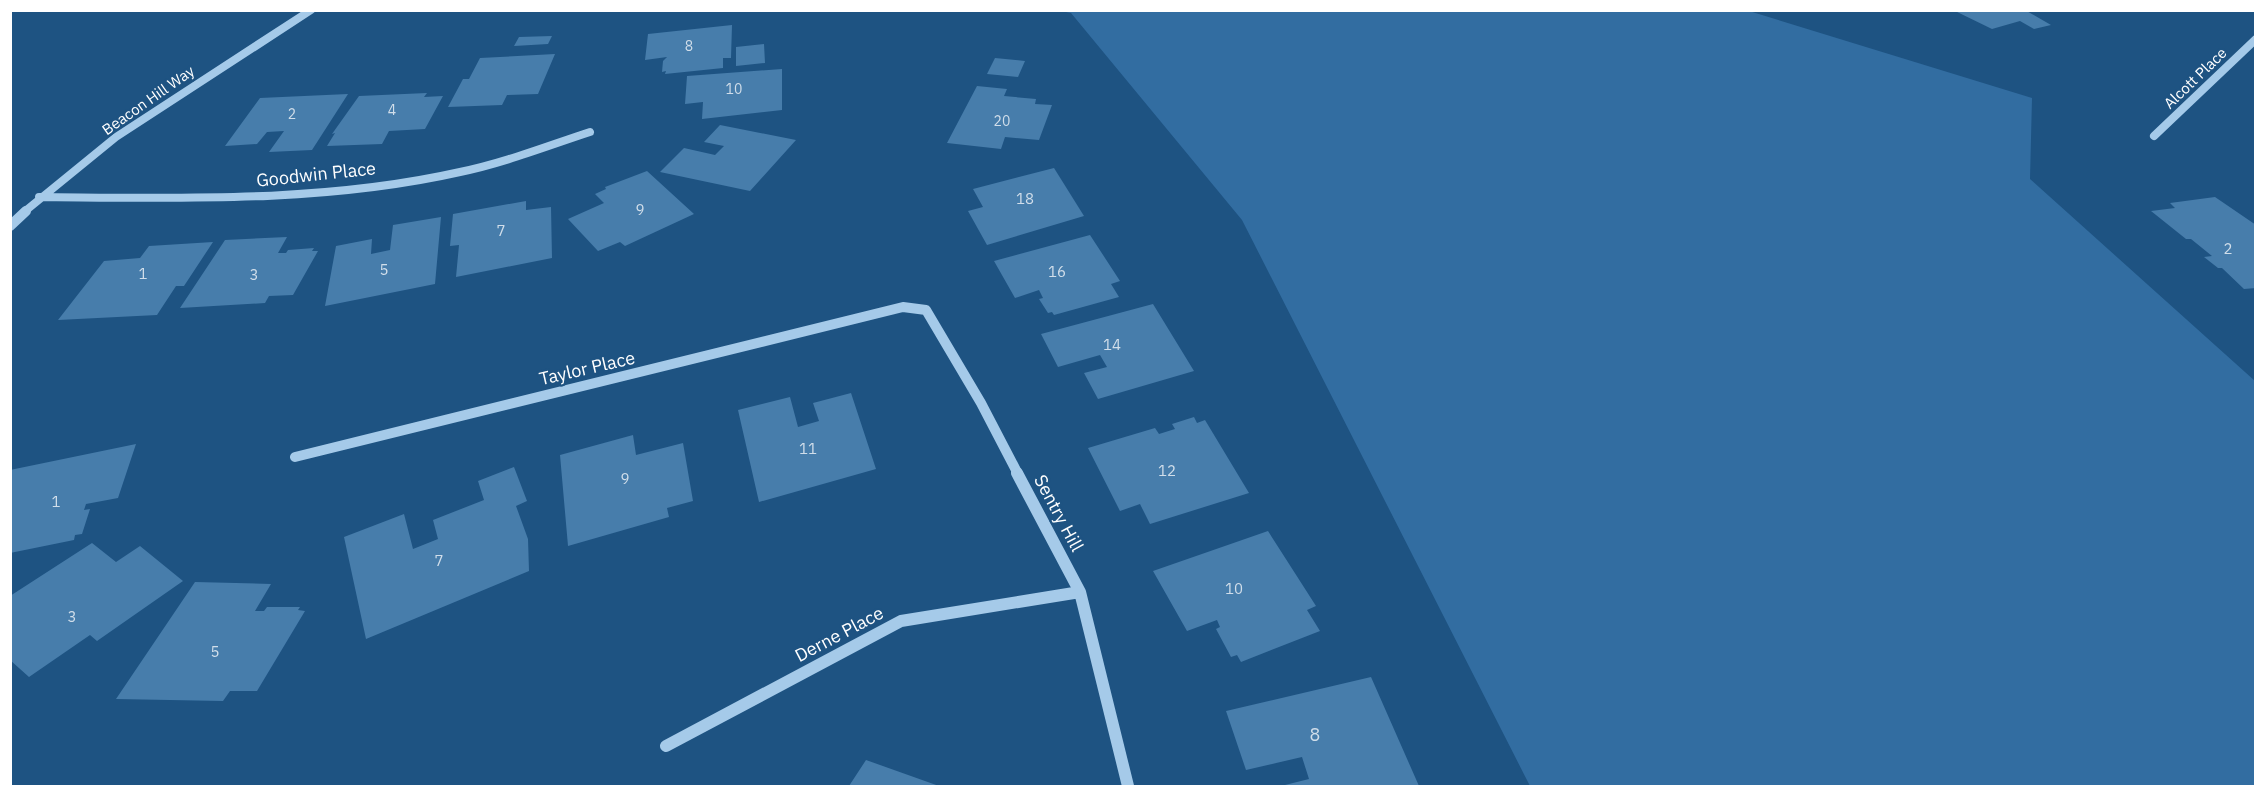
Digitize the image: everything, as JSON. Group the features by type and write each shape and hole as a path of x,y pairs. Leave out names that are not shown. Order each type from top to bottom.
{"street":[{"name":"Beacon Hill Way","path":"10,226 39,197 193,85 311,10"},
{"name":"Alcott Place","path":"2154,136 2256,39"},
{"name":"Goodwin Place","path":"39,197 243,198 344,190 443,176 590,132"},
{"name":"Sentry Hill","path":"888,312 903,307 926,310 981,403 1080,592 1128,786"},
{"name":"Taylor Place","path":"295,457 888,312"},
{"name":"Derne Place","path":"666,746 902,621 1080,592"}],"shaded area":[{"path":"1061,11 1749,11 2032,98 2030,179 2255,381 2255,786 1530,786 1242,220 1071,13"}],"building":[{"path":"1953,10 2025,10 2051,25 2034,29 2020,21 1992,29"},
{"path":"732,25 731,58 723,58 723,68 665,74 666,71 662,72 663,61 667,57 645,60 648,34"},
{"path":"552,36 548,44 514,46 519,37"},
{"path":"764,44 765,63 736,66 736,47"},
{"path":"555,54 538,94 507,95 502,105 448,107 463,79 469,79 480,58"},
{"path":"995,58 1025,61 1018,77 987,74"},
{"path":"782,69 782,110 702,119 703,102 685,104 687,76"},
{"path":"977,86 1007,89 1004,96 1036,99 1035,104 1052,105 1039,140 1005,137 1001,149 947,143"},
{"path":"427,93 424,97 443,96 425,129 389,131 382,144 327,146 335,133 332,134 359,96"},
{"path":"348,94 312,150 269,152 284,131 267,132 257,144 225,146 260,98"},
{"path":"720,125 796,140 750,191 660,172 684,148 715,155 724,146 704,142"},
{"path":"1054,168 1084,216 987,245 968,211 983,207 973,189"},
{"path":"647,171 694,214 625,246 620,242 598,251 568,219 604,203 595,194 606,189 605,187"},
{"path":"2215,197 2256,225 2256,288 2244,289 2222,268 2218,268 2204,257 2212,256 2151,211 2175,208 2170,203"},
{"path":"526,201 526,210 551,207 552,258 456,277 459,245 450,246 453,214"},
{"path":"441,217 435,284 325,306 336,246 372,239 371,254 390,250 393,225"},
{"path":"1090,235 1120,281 1111,284 1119,297 1054,315 1052,312 1048,313 1039,299 1043,298 1039,290 1015,298 994,261"},
{"path":"287,237 278,253 314,248 312,251 318,251 293,295 269,296 265,303 180,308 225,240"},
{"path":"213,242 184,286 176,286 157,315 58,320 104,261 140,258 149,246"},
{"path":"1153,304 1194,371 1098,399 1084,373 1107,367 1100,355 1058,367 1041,334"},
{"path":"851,393 876,469 759,502 738,410 790,397 798,427 819,421 813,403"},
{"path":"1194,417 1197,423 1205,420 1249,493 1150,524 1140,504 1120,511 1088,448 1155,428 1159,434 1175,429 1172,424"},
{"path":"633,435 636,455 683,443 693,501 667,508 669,517 568,546 560,455"},
{"path":"136,444 118,498 86,504 84,510 90,509 82,534 75,535 74,540 10,553 10,470"},
{"path":"514,467 527,501 516,506 528,539 529,571 366,639 344,537 404,514 413,549 438,539 433,520 484,500 478,481"},
{"path":"1268,531 1316,606 1307,610 1320,631 1241,662 1237,655 1231,657 1216,629 1220,627 1217,620 1187,631 1153,571"},
{"path":"92,543 116,562 140,546 183,581 97,641 90,635 29,677 10,660 10,596"},
{"path":"195,582 271,584 255,611 264,611 267,607 300,607 298,610 305,611 257,691 230,691 223,701 116,699"},
{"path":"1371,677 1419,786 1281,786 1309,779 1302,757 1246,770 1226,711"},
{"path":"866,760 939,786 849,786"}]}
